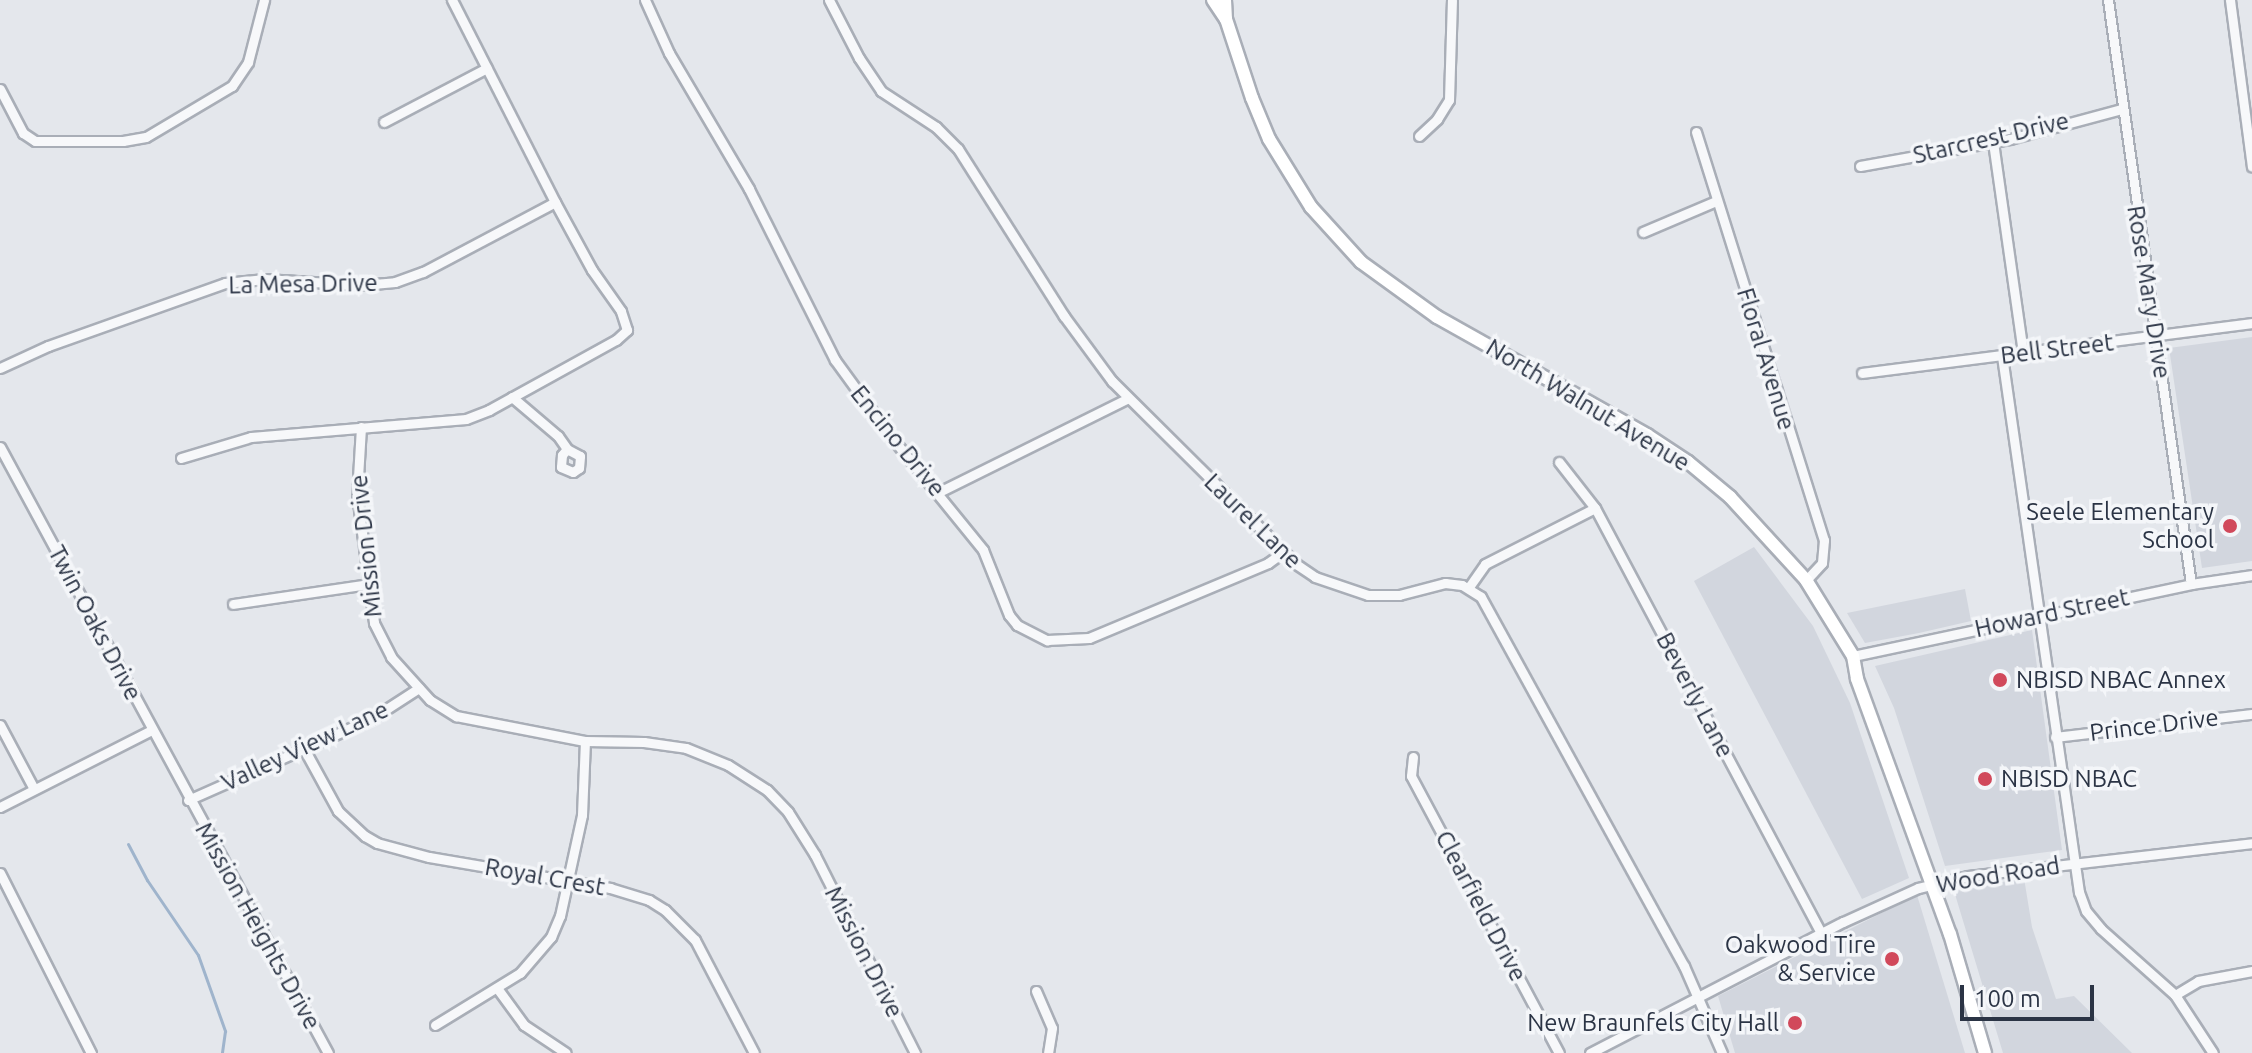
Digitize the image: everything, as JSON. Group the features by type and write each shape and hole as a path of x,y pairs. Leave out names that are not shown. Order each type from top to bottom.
{"main road":[{"name":"North Walnut Avenue","path":"1213,0 1226,19"},
{"name":"North Walnut Avenue","path":"1225,0 1226,19 1252,98 1285,167 1311,207 1361,262 1437,317 1636,428 1688,462 1730,497 1806,580 1853,656 1857,679 1933,884 1985,1053"}],"street":[{"path":"0,89 23,133 35,141 123,141 146,137 204,106 232,86 248,62 264,0"},
{"path":"181,458 251,437 466,419 616,340 627,330 621,311 592,270 555,202 452,0"},
{"name":"Encino Drive","path":"645,0 669,53 749,189 835,360 888,433 939,492 988,558 1009,615 1026,631 1047,640 1089,638 1268,563 1283,552"},
{"name":"Laurel Lane","path":"829,0 859,58 881,91 936,127 958,149 1064,316 1128,398 1283,552 1315,577 1368,595 1399,595 1445,583 1469,587"},
{"path":"1419,136 1437,119 1449,100 1452,0"},
{"name":"Rose Mary Drive","path":"2108,0 2121,109 2191,584"},
{"path":"2230,0 2252,167"},
{"path":"384,122 487,68"},
{"name":"Starcrest Drive","path":"1860,166 1993,142 2121,109"},
{"name":"Floral Avenue","path":"1696,132 1824,540 1822,563 1806,580"},
{"path":"1993,142 2023,353"},
{"path":"1643,232 1716,201"},
{"name":"La Mesa Drive","path":"0,368 62,340 225,283 265,279 362,285 395,282 423,272 555,202"},
{"name":"Bell Street","path":"1862,373 2252,323"},
{"path":"2002,356 2074,863 2086,911 2101,929 2175,995 2213,1053"},
{"path":"512,397 540,419 567,449"},
{"path":"939,492 1128,398"},
{"name":"Mission Drive","path":"361,427 356,484 377,636 419,688 439,707 456,716 585,741 644,742 686,748 728,765 767,790 788,812 815,855 915,1053"},
{"name":"Twin Oaks Drive","path":"0,447 188,800"},
{"name":"Beverly Lane","path":"1559,462 1595,508 1821,933"},
{"path":"1595,508 1485,564 1469,587 1487,606 1699,998 1722,1053"},
{"name":"Howard Street","path":"1853,656 2191,584 2252,575"},
{"path":"233,604 369,584"},
{"name":"Valley View Lane","path":"188,800 371,719 419,688"},
{"name":"Prince Drive","path":"2055,737 2252,714"},
{"path":"0,725 34,789"},
{"path":"0,807 152,730"},
{"path":"435,1025 520,973 544,948 560,916 584,806 585,741"},
{"name":"Royal Crest","path":"303,747 338,811 377,843 429,857 567,880 649,900 677,920 702,951 754,1053"},
{"name":"Clearfield Drive","path":"1413,757 1411,776 1559,1053"},
{"name":"Mission Heights Drive","path":"188,800 231,879 252,909 328,1053"},
{"name":"Wood Road","path":"1590,1053 1909,891 1933,884 2074,863 2252,843"},
{"path":"0,873 91,1053"},
{"path":"2175,995 2198,981 2252,971"},
{"path":"497,988 524,1025 566,1053"},
{"path":"1036,991 1052,1028 1048,1053"}],"shaded area":[{"path":"2252,337 2252,561 2202,568 2169,348"},
{"path":"1754,547 1813,626 1850,703 1909,878 1862,899 1694,581"},
{"path":"1965,589 1971,621 1919,633 1865,643 1847,613"},
{"name":"NBISD NBAC","path":"2032,630 2062,850 1945,866 1894,708 1875,666"},
{"path":"2024,878 2032,927 2056,999 2074,996 2132,1053 2003,1053 1954,891"},
{"path":"1917,895 1965,1053 1735,1053 1718,996"}],"waterway":[{"path":"128,844 147,880 198,955 225,1031 222,1053"}],"place":[{"name":"Seele Elementary School","path":"2230,526"},
{"name":"NBISD NBAC Annex","path":"2000,680"},
{"name":"NBISD NBAC","path":"1985,779"},
{"name":"Oakwood Tire & Service","path":"1892,959"},
{"name":"New Braunfels City Hall","path":"1795,1023"}]}
